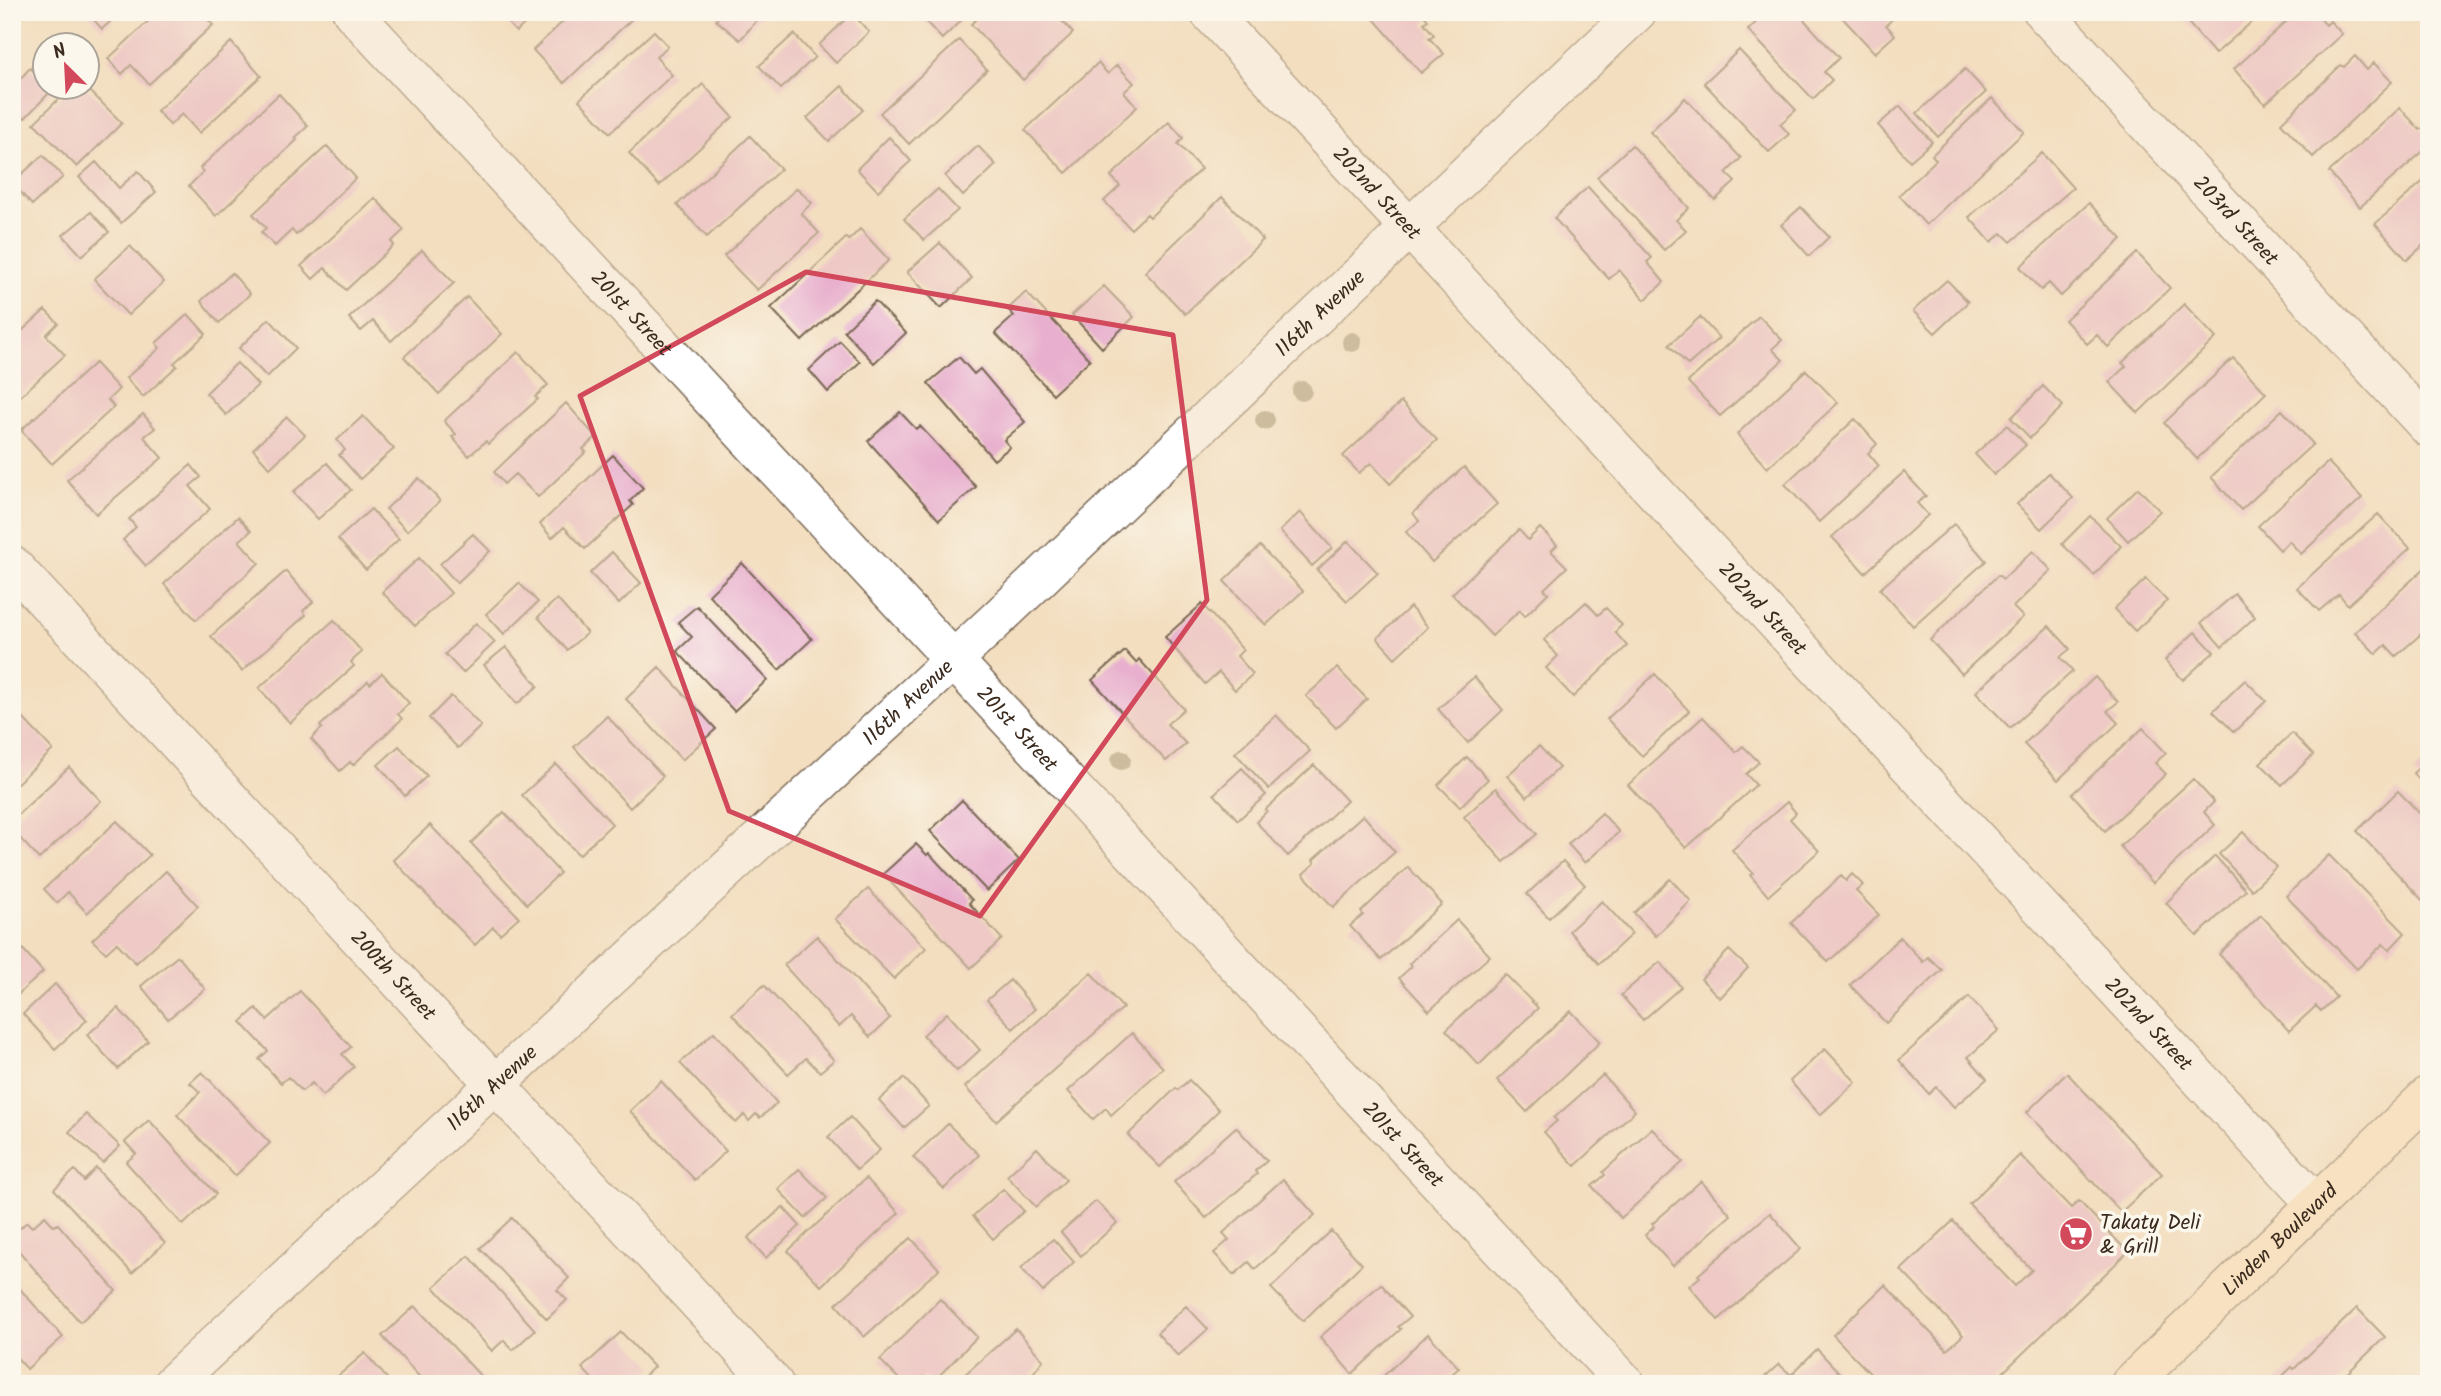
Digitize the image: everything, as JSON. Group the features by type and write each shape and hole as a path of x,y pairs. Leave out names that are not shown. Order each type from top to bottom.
{"main road":[{"name":"Linden Boulevard","path":"2130,1384 2429,1095"}],"street":[{"name":"201st Street","path":"352,12 1626,1384"},
{"name":"202nd Street","path":"1209,12 2316,1204"},
{"name":"116th Avenue","path":"172,1384 954,659 1637,12"},
{"name":"203rd Street","path":"2043,12 2429,428"},
{"name":"200th Street","path":"12,565 774,1384"}],"highlighted area":[{"path":"806,272 1173,335 1207,600 980,916 729,811 580,396"}],"building":[{"path":"87,12 121,12 102,29"},
{"path":"158,12 201,12 213,25 149,84 131,65 122,74 108,59"},
{"path":"498,12 537,12 516,32"},
{"path":"573,12 637,14 564,83 533,50"},
{"path":"722,12 764,12 740,40 716,20"},
{"path":"917,12 970,12 942,39"},
{"path":"984,12 1054,12 1073,33 1023,80 971,24"},
{"path":"1368,12 1421,12 1428,20 1424,23 1434,35 1429,38 1444,54 1421,73"},
{"path":"1767,12 1797,12 1839,58 1824,72 1832,80 1813,99 1748,30"},
{"path":"1837,12 1900,12 1886,25 1895,35 1875,53"},
{"path":"2190,12 2263,12 2215,54 2184,18"},
{"path":"2297,12 2314,12 2326,25 2330,21 2342,34 2265,104 2234,69"},
{"path":"852,13 869,32 836,63 819,45"},
{"path":"654,31 668,46 656,57 672,75 610,133 579,100"},
{"path":"794,34 815,57 781,89 759,66"},
{"path":"959,40 987,70 909,144 880,113"},
{"path":"231,42 261,76 199,133 182,114 170,125 157,111"},
{"path":"1739,50 1796,110 1780,124 1789,134 1769,152 1704,83"},
{"path":"2355,56 2367,70 2374,63 2392,82 2313,157 2281,123 2341,65 2344,67"},
{"path":"1098,63 1108,74 1117,65 1134,83 1124,92 1137,107 1066,173 1025,130"},
{"path":"30,68 32,70 32,102 40,102 25,118 12,106 12,88"},
{"path":"1965,69 1986,92 1938,137 1917,113"},
{"path":"703,84 733,117 659,186 629,153"},
{"path":"842,86 863,110 829,141 807,118"},
{"path":"279,94 308,126 295,138 297,140 216,216 189,186 203,172 200,168"},
{"path":"1685,98 1741,158 1726,173 1735,182 1715,200 1650,132"},
{"path":"1992,98 2024,132 1926,225 1899,195 1936,160 1932,155"},
{"path":"56,102 101,102 122,123 77,167 34,123"},
{"path":"1900,106 1932,142 1910,161 1878,125"},
{"path":"2400,108 2420,130 2425,126 2429,130 2429,146 2360,207 2329,172"},
{"path":"1169,122 1183,138 1178,144 1201,169 1150,217 1147,214 1131,229 1104,201 1120,186 1111,176"},
{"path":"750,136 781,169 707,237 677,205"},
{"path":"889,137 911,161 878,191 857,169"},
{"path":"1632,145 1689,208 1676,220 1686,230 1664,250 1597,177"},
{"path":"327,146 356,178 296,235 292,230 275,246 261,232 266,228 253,214"},
{"path":"978,146 996,165 963,196 945,176"},
{"path":"2042,153 2073,188 2011,242 2002,233 1991,242 1969,217"},
{"path":"43,155 63,177 32,205 12,183"},
{"path":"96,162 119,188 138,171 156,192 121,223 79,177"},
{"path":"2429,176 2429,240 2407,260 2375,224"},
{"path":"1588,187 1652,258 1647,262 1664,282 1645,300 1619,270 1609,279 1554,218"},
{"path":"797,188 812,203 801,213 819,233 757,290 724,256"},
{"path":"938,189 958,210 924,240 904,219"},
{"path":"1222,197 1263,240 1185,314 1145,272"},
{"path":"375,198 404,230 391,242 394,245 346,290 325,268 313,279 301,266"},
{"path":"2089,203 2122,239 2061,296 2049,283 2041,290 2020,267"},
{"path":"1801,207 1829,237 1809,256 1781,225"},
{"path":"91,212 109,232 82,256 63,235"},
{"path":"860,229 889,260 802,341 771,308 846,238 849,240"},
{"path":"940,243 972,278 941,308 907,272"},
{"path":"130,246 164,282 128,315 94,279"},
{"path":"422,250 454,283 391,341 373,321 361,331 349,318"},
{"path":"2137,253 2170,288 2108,347 2097,335 2087,344 2065,320"},
{"path":"232,273 250,294 219,323 201,301"},
{"path":"1947,280 1968,302 1935,333 1913,311"},
{"path":"1104,286 1134,317 1102,348 1072,315"},
{"path":"1026,292 1090,360 1053,394 995,333 1014,316 1008,309"},
{"path":"467,297 502,334 439,394 404,357"},
{"path":"875,301 906,333 874,363 844,331"},
{"path":"2184,304 2216,338 2138,413 2109,382 2126,366 2122,363"},
{"path":"45,310 58,323 46,335 65,355 12,404 12,340"},
{"path":"188,314 206,334 174,363 177,366 143,397 126,378 160,348 156,343"},
{"path":"1759,316 1782,340 1772,349 1783,360 1720,416 1688,382"},
{"path":"1700,317 1719,338 1688,365 1669,345"},
{"path":"269,319 296,348 267,377 239,348"},
{"path":"840,341 860,362 828,392 809,370"},
{"path":"518,352 548,385 535,397 538,399 488,444 486,441 469,456 452,437 456,434 444,421"},
{"path":"959,357 974,374 980,369 1025,422 1004,440 1010,447 994,460 928,383"},
{"path":"2233,358 2266,393 2197,459 2164,423"},
{"path":"95,363 119,389 108,400 114,407 52,464 21,430"},
{"path":"237,363 258,385 226,415 206,393"},
{"path":"1806,370 1838,403 1767,468 1737,434"},
{"path":"2043,386 2063,406 2030,438 2011,418"},
{"path":"1401,402 1437,440 1390,484 1371,463 1359,473 1343,456"},
{"path":"566,403 596,437 583,449 586,452 538,497 515,474 504,484 494,472"},
{"path":"2282,410 2313,444 2241,510 2211,477"},
{"path":"900,412 916,429 920,426 976,487 939,520 868,441"},
{"path":"143,414 155,428 144,437 162,458 96,514 67,480"},
{"path":"363,416 394,449 360,479 339,455 345,450 337,440"},
{"path":"287,417 305,435 270,468 253,449"},
{"path":"1855,419 1877,444 1868,453 1879,466 1819,522 1785,484"},
{"path":"2007,425 2026,445 1994,475 1975,454"},
{"path":"613,455 643,488 630,501 633,505 585,549 564,527 552,538 540,524"},
{"path":"2328,462 2362,498 2301,554 2289,541 2280,550 2258,526"},
{"path":"327,463 351,490 318,519 293,492"},
{"path":"191,465 201,477 190,486 210,509 146,566 123,540 136,527 129,519"},
{"path":"1464,467 1497,504 1432,562 1406,532 1419,521 1413,513"},
{"path":"1904,472 1926,496 1917,503 1928,515 1865,573 1832,537"},
{"path":"2049,473 2073,498 2041,529 2017,504"},
{"path":"419,478 440,501 407,531 386,509"},
{"path":"2138,488 2160,511 2128,541 2107,518"},
{"path":"371,509 399,539 366,570 338,539"},
{"path":"1300,512 1332,548 1312,566 1280,531"},
{"path":"2378,514 2410,548 2348,605 2339,594 2319,611 2297,588"},
{"path":"2090,516 2121,546 2094,575 2062,544"},
{"path":"238,517 251,531 239,541 259,563 196,620 164,584"},
{"path":"1954,524 1986,561 1913,626 1880,589"},
{"path":"1540,528 1557,545 1551,551 1567,567 1544,589 1548,593 1525,616 1520,610 1492,636 1452,594 1519,530 1528,540"},
{"path":"473,534 490,551 457,583 440,564"},
{"path":"1348,541 1378,573 1347,601 1317,570"},
{"path":"1260,546 1303,591 1266,625 1224,581"},
{"path":"2033,551 2051,570 2013,607 2023,617 1962,674 1930,640 1998,575 2003,579"},
{"path":"612,552 641,583 619,604 590,573"},
{"path":"419,558 451,593 415,626 382,592"},
{"path":"742,563 812,639 779,670 709,595"},
{"path":"2427,566 2429,627 2396,656 2386,645 2376,654 2355,632"},
{"path":"286,571 313,602 303,611 306,615 242,671 211,636"},
{"path":"2146,579 2167,601 2135,631 2114,609"},
{"path":"519,583 538,602 504,634 486,614"},
{"path":"2235,594 2255,617 2222,647 2201,623"},
{"path":"557,599 587,633 567,650 538,617"},
{"path":"1586,602 1598,615 1606,608 1622,625 1615,632 1627,646 1573,697 1546,668 1558,656 1544,640"},
{"path":"1202,604 1243,650 1237,656 1253,674 1235,690 1219,672 1205,684 1165,637"},
{"path":"697,606 767,680 734,711 677,651 692,637 678,622"},
{"path":"1410,607 1428,627 1395,658 1377,638"},
{"path":"334,620 362,652 351,662 354,666 290,723 259,688"},
{"path":"476,623 495,642 463,673 445,654"},
{"path":"2049,626 2070,649 2060,657 2073,671 2010,728 1976,692"},
{"path":"2195,632 2214,652 2183,680 2165,660"},
{"path":"506,647 538,686 517,704 484,665"},
{"path":"1125,651 1136,663 1139,659 1184,709 1167,724 1186,744 1166,761 1092,680"},
{"path":"659,667 716,729 682,760 626,699"},
{"path":"1337,668 1367,699 1336,728 1306,696"},
{"path":"382,673 409,703 398,714 402,719 353,765 350,762 340,771 311,739 322,728 320,726 368,681 370,684"},
{"path":"1655,674 1689,711 1642,756 1607,719"},
{"path":"1474,677 1503,710 1468,743 1438,709"},
{"path":"2095,677 2118,702 2107,711 2118,723 2058,780 2024,744"},
{"path":"2245,680 2266,701 2234,732 2213,711"},
{"path":"451,696 481,726 458,748 429,718"},
{"path":"1276,715 1310,751 1269,789 1235,753"},
{"path":"607,716 663,776 630,808 574,747"},
{"path":"22,717 53,750 12,788 12,726"},
{"path":"1703,717 1736,752 1743,746 1759,762 1746,774 1756,785 1686,848 1628,785"},
{"path":"2143,728 2166,753 2155,763 2166,774 2105,831 2072,794"},
{"path":"2292,733 2313,755 2282,785 2260,763"},
{"path":"399,746 427,776 405,796 378,765"},
{"path":"1539,746 1559,768 1527,797 1507,776"},
{"path":"1467,757 1488,779 1460,807 1438,785"},
{"path":"2429,759 2429,790 2413,773"},
{"path":"556,764 612,824 579,855 522,795"},
{"path":"1314,765 1347,801 1288,856 1256,822 1267,811 1265,810"},
{"path":"69,767 101,801 39,859 21,839 12,846 12,820"},
{"path":"1242,768 1266,795 1238,820 1214,794"},
{"path":"2193,779 2214,802 2204,812 2215,825 2153,883 2120,846"},
{"path":"1496,788 1537,834 1504,862 1464,817"},
{"path":"2398,791 2429,823 2427,905 2357,831"},
{"path":"962,800 1019,860 987,891 930,831"},
{"path":"1787,802 1796,813 1790,819 1819,851 1768,896 1750,875 1753,873 1732,850"},
{"path":"504,812 560,873 527,904 471,843"},
{"path":"1602,813 1619,832 1585,863 1568,844"},
{"path":"1363,815 1395,852 1333,907 1303,874 1315,863 1313,860"},
{"path":"117,821 150,855 87,913 68,892 57,903 44,889"},
{"path":"430,825 519,917 500,934 493,927 475,945 393,860"},
{"path":"2243,832 2276,867 2252,890 2219,854"},
{"path":"916,844 927,855 929,853 972,900 969,903 1002,939 971,968 883,874"},
{"path":"2329,855 2405,933 2389,950 2383,944 2357,969 2286,896"},
{"path":"2215,856 2246,890 2197,936 2166,903"},
{"path":"1563,861 1585,885 1549,918 1527,894"},
{"path":"1408,867 1442,904 1381,960 1350,926"},
{"path":"166,871 198,906 136,963 117,943 106,953 92,940"},
{"path":"1852,874 1863,885 1856,891 1879,915 1828,962 1791,923 1841,876 1846,881"},
{"path":"1670,879 1691,901 1656,936 1634,913"},
{"path":"868,889 926,948 894,979 835,919"},
{"path":"1602,901 1632,934 1599,964 1569,931"},
{"path":"2261,915 2336,997 2321,1011 2316,1006 2289,1031 2219,954"},
{"path":"1457,920 1490,956 1429,1011 1399,978 1412,966 1409,964"},
{"path":"817,936 890,1018 870,1037 851,1016 839,1027 784,965"},
{"path":"1900,937 1923,962 1928,957 1942,970 1886,1023 1850,985"},
{"path":"21,947 43,972 12,1000 12,955"},
{"path":"1729,950 1748,968 1720,998 1701,979"},
{"path":"178,956 205,989 168,1019 141,986"},
{"path":"1660,962 1681,987 1643,1020 1621,995"},
{"path":"1091,973 1123,1008 996,1121 965,1087"},
{"path":"1505,974 1538,1008 1479,1065 1446,1030"},
{"path":"1010,980 1035,1009 1013,1029 987,1000"},
{"path":"55,984 87,1020 55,1049 23,1014"},
{"path":"764,985 834,1060 820,1072 806,1058 788,1074 732,1014"},
{"path":"300,991 351,1047 342,1054 354,1067 323,1096 312,1083 302,1091 288,1077 281,1083 259,1059 268,1051 241,1022 256,1008 267,1020"},
{"path":"1969,997 1999,1030 1968,1057 1987,1079 1954,1107 1936,1087 1929,1094 1899,1060"},
{"path":"118,1008 148,1041 118,1069 87,1035"},
{"path":"1571,1011 1600,1042 1527,1112 1497,1080"},
{"path":"947,1013 980,1050 957,1071 923,1035"},
{"path":"714,1032 777,1103 760,1118 756,1114 749,1121 744,1115 736,1123 680,1063"},
{"path":"1132,1033 1163,1068 1111,1115 1106,1108 1093,1119 1068,1091"},
{"path":"1825,1049 1856,1082 1820,1115 1790,1081"},
{"path":"202,1072 270,1143 235,1176 177,1115 200,1092 190,1083"},
{"path":"2067,1073 2162,1174 2121,1212 2027,1112"},
{"path":"1603,1075 1635,1111 1575,1166 1544,1132 1557,1121 1554,1118"},
{"path":"904,1078 929,1106 904,1128 879,1100"},
{"path":"1189,1080 1219,1110 1160,1167 1128,1135 1176,1088 1178,1090"},
{"path":"661,1081 726,1151 695,1180 630,1111"},
{"path":"86,1114 120,1146 103,1163 69,1132"},
{"path":"850,1117 880,1150 857,1170 828,1137"},
{"path":"149,1120 216,1194 183,1225 126,1162 136,1154 125,1142"},
{"path":"948,1124 979,1155 944,1189 913,1157"},
{"path":"1236,1127 1267,1161 1255,1171 1257,1174 1206,1218 1174,1182"},
{"path":"1652,1128 1683,1162 1621,1218 1592,1186 1605,1175 1603,1172"},
{"path":"1037,1148 1066,1180 1036,1207 1007,1176"},
{"path":"2020,1155 2071,1208 2079,1201 2128,1252 1991,1384 1880,1384 1833,1335 1885,1285 1947,1350 1963,1335 1901,1270 1953,1221 2015,1286 2032,1270 1969,1204"},
{"path":"96,1168 165,1243 132,1273 54,1189 75,1170 84,1181"},
{"path":"799,1169 827,1198 805,1218 778,1189"},
{"path":"866,1178 899,1213 821,1286 788,1251"},
{"path":"1283,1179 1315,1215 1255,1269 1249,1262 1234,1275 1214,1253 1229,1240 1223,1233"},
{"path":"1701,1181 1731,1215 1673,1266 1645,1235 1654,1227 1652,1224"},
{"path":"1003,1189 1024,1211 993,1239 973,1216"},
{"path":"1096,1201 1117,1223 1081,1256 1061,1232"},
{"path":"783,1207 800,1226 766,1258 748,1238"},
{"path":"1770,1213 1801,1249 1718,1320 1689,1286 1700,1277 1698,1275"},
{"path":"45,1216 54,1226 58,1224 116,1291 80,1322 12,1243 12,1235 27,1222 32,1227"},
{"path":"512,1218 569,1278 557,1290 567,1300 547,1319 480,1248"},
{"path":"1331,1231 1362,1264 1303,1321 1271,1288"},
{"path":"911,1238 939,1269 864,1337 836,1304"},
{"path":"1053,1239 1074,1262 1043,1292 1021,1268"},
{"path":"469,1256 535,1330 513,1350 504,1340 492,1351 434,1287"},
{"path":"12,1280 63,1337 27,1369 12,1352"},
{"path":"1381,1284 1410,1317 1398,1327 1401,1329 1352,1374 1320,1337"},
{"path":"940,1299 977,1337 931,1384 924,1377 917,1384 904,1384 880,1360"},
{"path":"415,1306 488,1384 465,1384 462,1380 458,1384 426,1384 382,1336"},
{"path":"1186,1306 1208,1329 1178,1356 1157,1333"},
{"path":"2357,1308 2385,1337 2336,1384 2274,1384 2292,1367 2294,1369"},
{"path":"1016,1329 1043,1360 1025,1384 954,1384"},
{"path":"621,1332 654,1367 636,1384 597,1384 582,1368"},
{"path":"1428,1334 1459,1368 1446,1379 1446,1384 1375,1384"},
{"path":"1817,1349 1850,1384 1757,1384 1779,1364 1791,1375"},
{"path":"365,1353 392,1384 335,1384 332,1381"}],"place":[{"name":"Takaty Deli & Grill","path":"2076,1234"}]}
